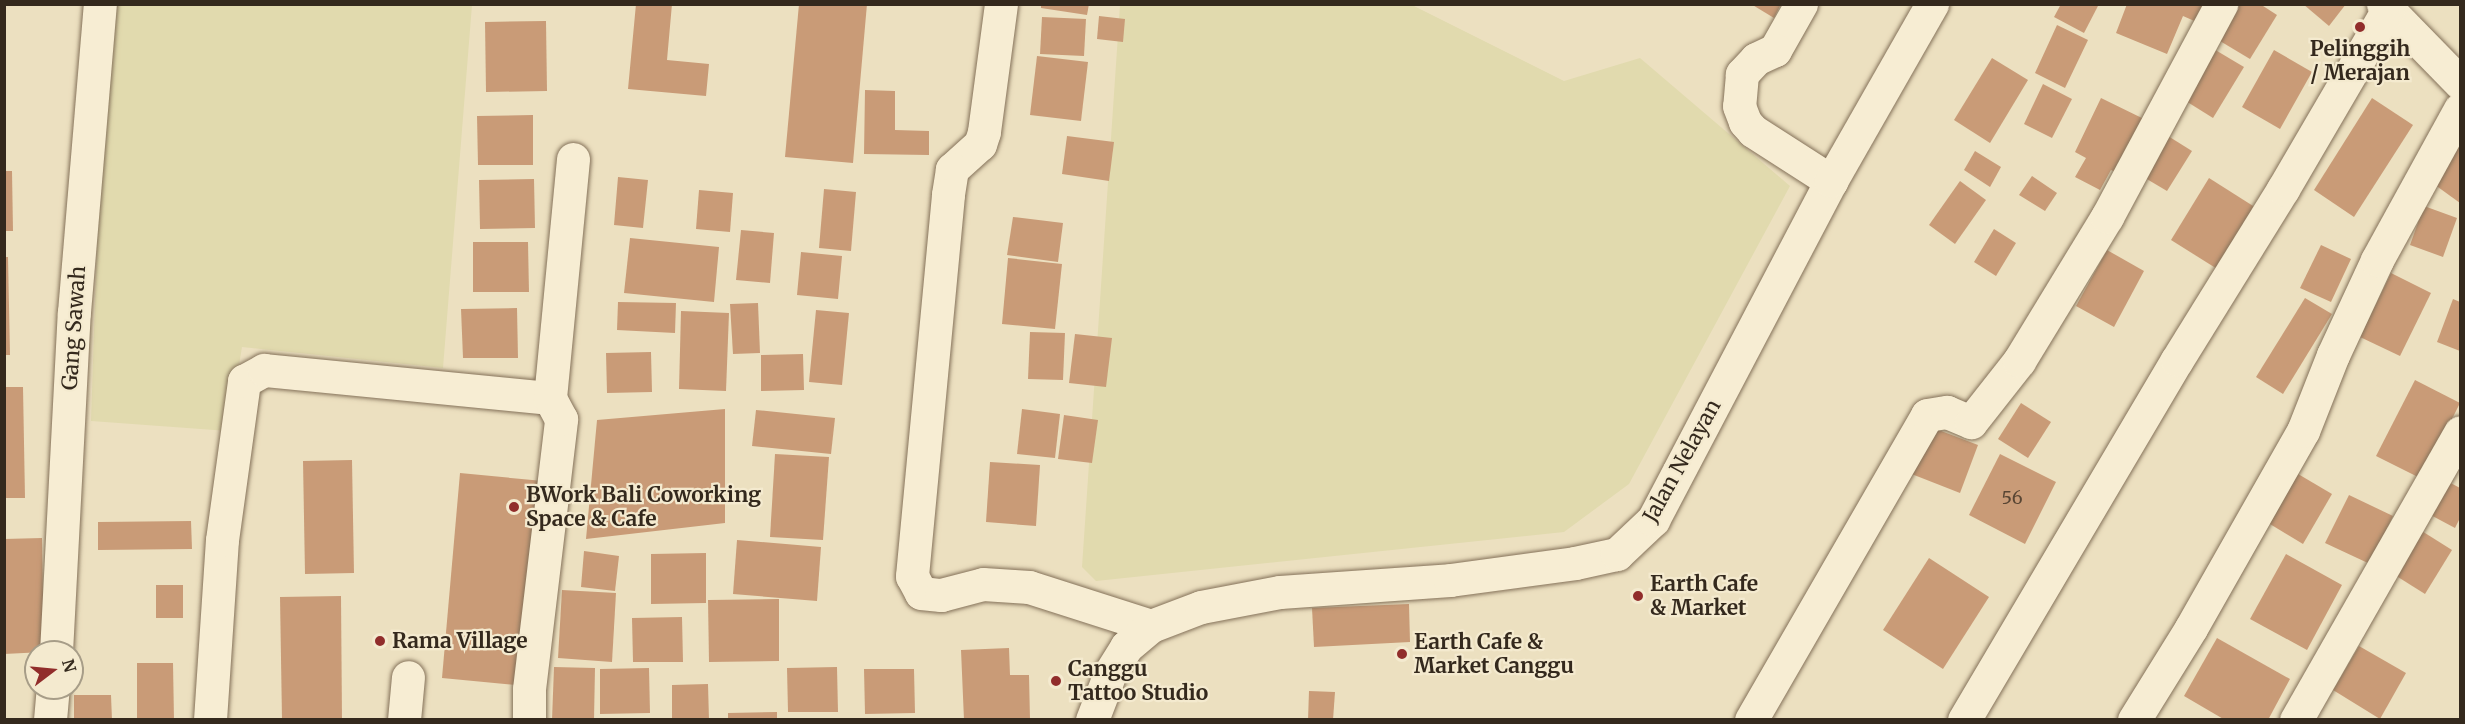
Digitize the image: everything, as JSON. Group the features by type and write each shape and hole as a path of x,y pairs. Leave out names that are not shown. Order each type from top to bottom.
{"street":[{"name":"Gang Sawah","path":"57,640 74,312 100,4"},
{"path":"1001,4 984,132 980,144 952,169 912,576 921,593 941,595 983,584 1029,587 1151,626"},
{"path":"1801,4 1775,50 1756,59 1742,74 1739,106 1745,122 1753,131 1831,181"},
{"name":"Jalan Nelayan","path":"1092,720 1110,673 1126,646 1151,626 1201,607 1280,592 1450,580 1575,563 1617,554 1653,520 1831,181 1932,4"},
{"path":"1750,720 1927,415 1947,412 1971,422 2019,361 2107,217 2221,4"},
{"path":"1964,720 2176,360 2283,189 2385,7 2460,83"},
{"path":"2134,720 2191,628 2302,432 2333,355 2377,260 2460,109"},
{"path":"529,720 529,689 561,419 550,398 573,159"},
{"path":"210,720 222,540 244,381 264,370 550,398"},
{"path":"2296,720 2460,432"},
{"path":"404,720 408,677"},
{"path":"50,720 52,700"}],"shaded area":[{"path":"105,5 472,5 443,368 242,347 228,431 91,421"},
{"path":"1120,5 1412,5 1564,81 1640,58 1790,186 1629,484 1564,532 1096,581 1082,567"}],"building":[{"path":"636,4 672,4 667,60 709,64 706,96 628,89"},
{"path":"799,4 867,4 853,163 785,157"},
{"path":"1041,4 1089,4 1087,15 1041,8"},
{"path":"1751,4 1781,4 1774,18"},
{"path":"2061,4 2099,4 2084,33 2054,17"},
{"path":"2127,4 2208,4 2199,23 2183,16 2167,54 2116,33"},
{"path":"2228,4 2260,4 2277,15 2250,59 2210,35"},
{"path":"2303,4 2346,4 2329,26"},
{"path":"1099,16 1125,19 1123,42 1097,39"},
{"path":"1042,17 1086,19 1084,56 1040,54"},
{"path":"546,21 547,91 486,92 485,22"},
{"path":"2057,25 2088,40 2065,88 2035,73"},
{"path":"2212,48 2244,67 2213,118 2181,98"},
{"path":"2274,50 2312,72 2280,129 2242,107"},
{"path":"1037,56 1088,62 1081,121 1030,115"},
{"path":"1992,58 2028,80 1990,143 1954,120"},
{"path":"2043,84 2072,99 2052,138 2024,124"},
{"path":"865,90 895,91 895,130 929,131 929,155 864,154"},
{"path":"2101,98 2148,121 2122,175 2111,170 2100,190 2075,177 2086,158 2075,152"},
{"path":"2372,98 2413,125 2354,217 2314,190"},
{"path":"533,115 533,165 478,165 477,116"},
{"path":"2160,131 2192,151 2167,191 2135,172"},
{"path":"1067,136 1114,142 1109,181 1062,174"},
{"path":"2460,139 2460,203 2431,182"},
{"path":"1975,151 2001,167 1990,187 1964,170"},
{"path":"4,171 12,171 13,231 4,231"},
{"path":"2032,176 2057,193 2045,211 2019,195"},
{"path":"618,177 648,180 643,228 614,225"},
{"path":"2209,178 2261,211 2222,272 2171,240"},
{"path":"534,179 535,228 480,229 479,180"},
{"path":"1960,181 1986,200 1955,244 1929,225"},
{"path":"824,189 856,192 851,251 819,248"},
{"path":"699,190 733,193 730,232 696,229"},
{"path":"2424,206 2457,218 2443,257 2410,245"},
{"path":"1013,217 1063,223 1058,262 1007,255"},
{"path":"1994,229 2016,243 1996,276 1974,262"},
{"path":"741,230 774,233 770,283 736,280"},
{"path":"630,238 719,247 714,302 624,293"},
{"path":"473,242 528,242 529,292 473,292"},
{"path":"2321,245 2351,259 2331,302 2300,288"},
{"path":"2107,250 2144,271 2114,327 2076,306"},
{"path":"801,252 842,256 838,299 797,295"},
{"path":"4,257 8,257 10,355 4,355"},
{"path":"1008,258 1062,264 1055,329 1002,324"},
{"path":"2391,273 2431,293 2400,356 2360,337"},
{"path":"2305,298 2332,314 2283,394 2256,377"},
{"path":"2453,299 2460,302 2460,351 2437,342"},
{"path":"618,302 676,303 675,333 617,330"},
{"path":"758,303 760,353 733,354 730,304"},
{"path":"517,308 518,358 463,358 461,309"},
{"path":"816,310 849,313 842,385 809,382"},
{"path":"681,311 729,313 726,391 679,389"},
{"path":"1030,332 1065,333 1063,380 1028,379"},
{"path":"1075,334 1112,338 1106,387 1069,383"},
{"path":"651,352 652,392 607,393 606,353"},
{"path":"803,354 804,390 761,391 761,355"},
{"path":"2415,380 2460,403 2422,479 2376,456"},
{"path":"4,387 23,387 25,498 4,498"},
{"path":"2021,403 2051,422 2028,458 1998,439"},
{"path":"725,409 725,523 586,539 597,420"},
{"path":"1022,409 1060,414 1055,458 1017,454"},
{"path":"756,410 835,418 831,454 752,446"},
{"path":"1064,415 1098,420 1092,463 1058,459"},
{"path":"1928,426 1978,445 1960,493 1909,473"},
{"path":"775,454 829,457 823,540 770,537"},
{"path":"2000,454 2056,482 2025,544 1969,515"},
{"path":"352,460 354,573 305,574 303,461"},
{"path":"990,462 1040,465 1036,526 986,522"},
{"path":"2293,471 2332,494 2303,544 2265,521"},
{"path":"460,473 543,481 525,686 442,678"},
{"path":"2443,479 2460,488 2460,518 2455,528 2425,512"},
{"path":"2349,495 2393,516 2370,564 2325,543"},
{"path":"191,521 192,549 98,550 98,522"},
{"path":"2417,528 2452,550 2425,594 2390,572"},
{"path":"42,538 44,640 24,640 24,653 4,654 4,539"},
{"path":"737,540 821,547 817,601 733,594"},
{"path":"584,551 619,556 615,591 581,587"},
{"path":"706,553 706,603 651,604 651,554"},
{"path":"2286,554 2342,585 2307,650 2250,619"},
{"path":"1929,558 1989,597 1943,669 1883,630"},
{"path":"156,585 183,585 183,618 156,618"},
{"path":"562,590 616,593 612,662 558,658"},
{"path":"341,596 342,720 282,720 280,597"},
{"path":"779,599 779,661 709,662 708,600"},
{"path":"1409,604 1410,642 1314,647 1312,608"},
{"path":"682,617 683,662 633,662 632,618"},
{"path":"2217,638 2290,679 2268,720 2225,720 2184,696"},
{"path":"2359,646 2406,673 2380,719 2333,690"},
{"path":"1009,648 1010,675 1029,675 1030,719 964,720 961,650"},
{"path":"137,663 173,663 174,720 137,720"},
{"path":"554,667 595,668 594,720 552,720"},
{"path":"837,667 838,712 788,712 787,668"},
{"path":"649,668 650,713 600,714 600,669"},
{"path":"864,669 914,669 915,713 865,714"},
{"path":"708,684 709,720 672,720 672,685"},
{"path":"1309,691 1335,692 1333,720 1308,720"},
{"path":"84,695 111,695 112,720 74,720 74,700 84,700"},
{"path":"777,712 777,720 728,720 728,713"}],"place":[{"name":"Pelinggih / Merajan","path":"2360,27"},
{"name":"BWork Bali Coworking Space & Cafe","path":"514,507"},
{"name":"Earth Cafe & Market","path":"1638,596"},
{"name":"Rama Village","path":"380,641"},
{"name":"Earth Cafe & Market Canggu","path":"1402,654"},
{"name":"Canggu Tattoo Studio","path":"1056,681"}]}
